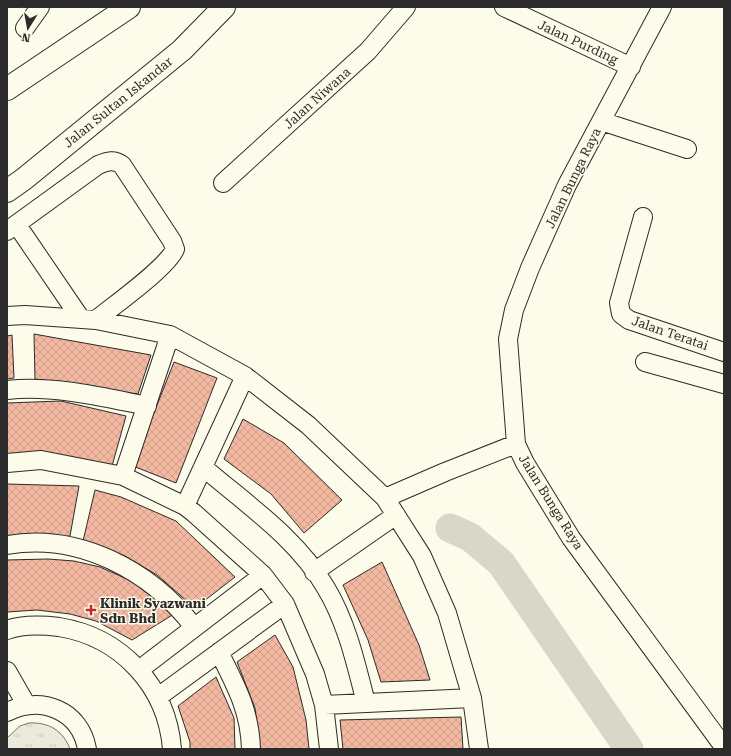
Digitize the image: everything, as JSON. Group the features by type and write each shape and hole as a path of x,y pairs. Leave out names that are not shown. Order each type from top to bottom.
{"main road":[{"path":"7,89 129,7"},
{"name":"Jalan Sultan Iskandar","path":"7,191 24,180 182,50 224,7"}],"street":[{"path":"25,28 40,7"},
{"name":"Jalan Niwana","path":"223,183 368,52 406,7"},
{"name":"Jalan Purding","path":"504,7 631,67"},
{"name":"Jalan Bunga Raya","path":"662,7 567,185 530,268 514,310 508,339 516,444 525,463 571,538 724,747"},
{"path":"601,122 687,149"},
{"path":"108,161 117,161 122,165 172,241 175,249 172,256 146,280 88,319 12,228 98,165 108,161"},
{"name":"Jalan Teratai","path":"643,217 619,303 621,314 629,320 724,352"},
{"path":"7,316 25,315 88,319 170,335 245,376 308,425 385,498 422,556 447,613 472,698 479,749"},
{"path":"124,476 170,335"},
{"path":"645,362 724,384"},
{"path":"185,506 245,376"},
{"path":"7,390 26,388 92,395 147,406"},
{"path":"385,498 516,444"},
{"path":"7,463 41,460 124,476 185,506 263,575 285,604 315,674 324,704 328,749"},
{"path":"203,467 280,532 295,547 326,588 350,643 366,703"},
{"path":"314,572 396,516"},
{"path":"7,545 22,542 68,545 104,556 154,585 179,608 194,627"},
{"path":"139,670 263,575"},
{"path":"158,697 285,604"},
{"path":"7,630 45,625 77,630 107,643 130,660 149,681 162,705 170,732 172,749"},
{"path":"219,652 242,696 250,734 251,749"},
{"path":"7,671 26,704"},
{"path":"324,704 472,698"},
{"path":"7,712 26,704 48,705 68,715 82,732 87,749"}],"green space":[{"path":"29,723 42,724 54,728 67,742 70,749 7,749 7,738 20,726"}],"building":[{"path":"34,334 151,355 138,394 35,379"},
{"path":"12,335 14,378 7,379 7,336"},
{"path":"174,362 217,378 176,483 133,466"},
{"path":"61,401 126,416 112,466 59,455 22,453 7,454 7,403"},
{"path":"243,419 284,443 342,500 304,533 271,494 224,459"},
{"path":"7,484 79,486 70,536 7,541"},
{"path":"95,490 121,497 176,521 235,577 195,608 157,575 125,556 83,541"},
{"path":"48,559 74,561 100,567 127,579 150,593 174,614 132,640 96,621 70,614 37,610 7,612 7,560"},
{"path":"382,562 419,645 430,680 381,682 368,640 343,585"},
{"path":"275,635 293,667 306,720 309,749 260,749 255,708 237,662"},
{"path":"216,677 234,718 235,749 190,749 190,742 178,706"},
{"path":"461,717 463,749 343,749 340,720"}],"waterway":[{"path":"450,528 470,537 501,563 629,749"}],"place":[{"name":"Klinik Syazwani Sdn Bhd","path":"91,610"}]}
